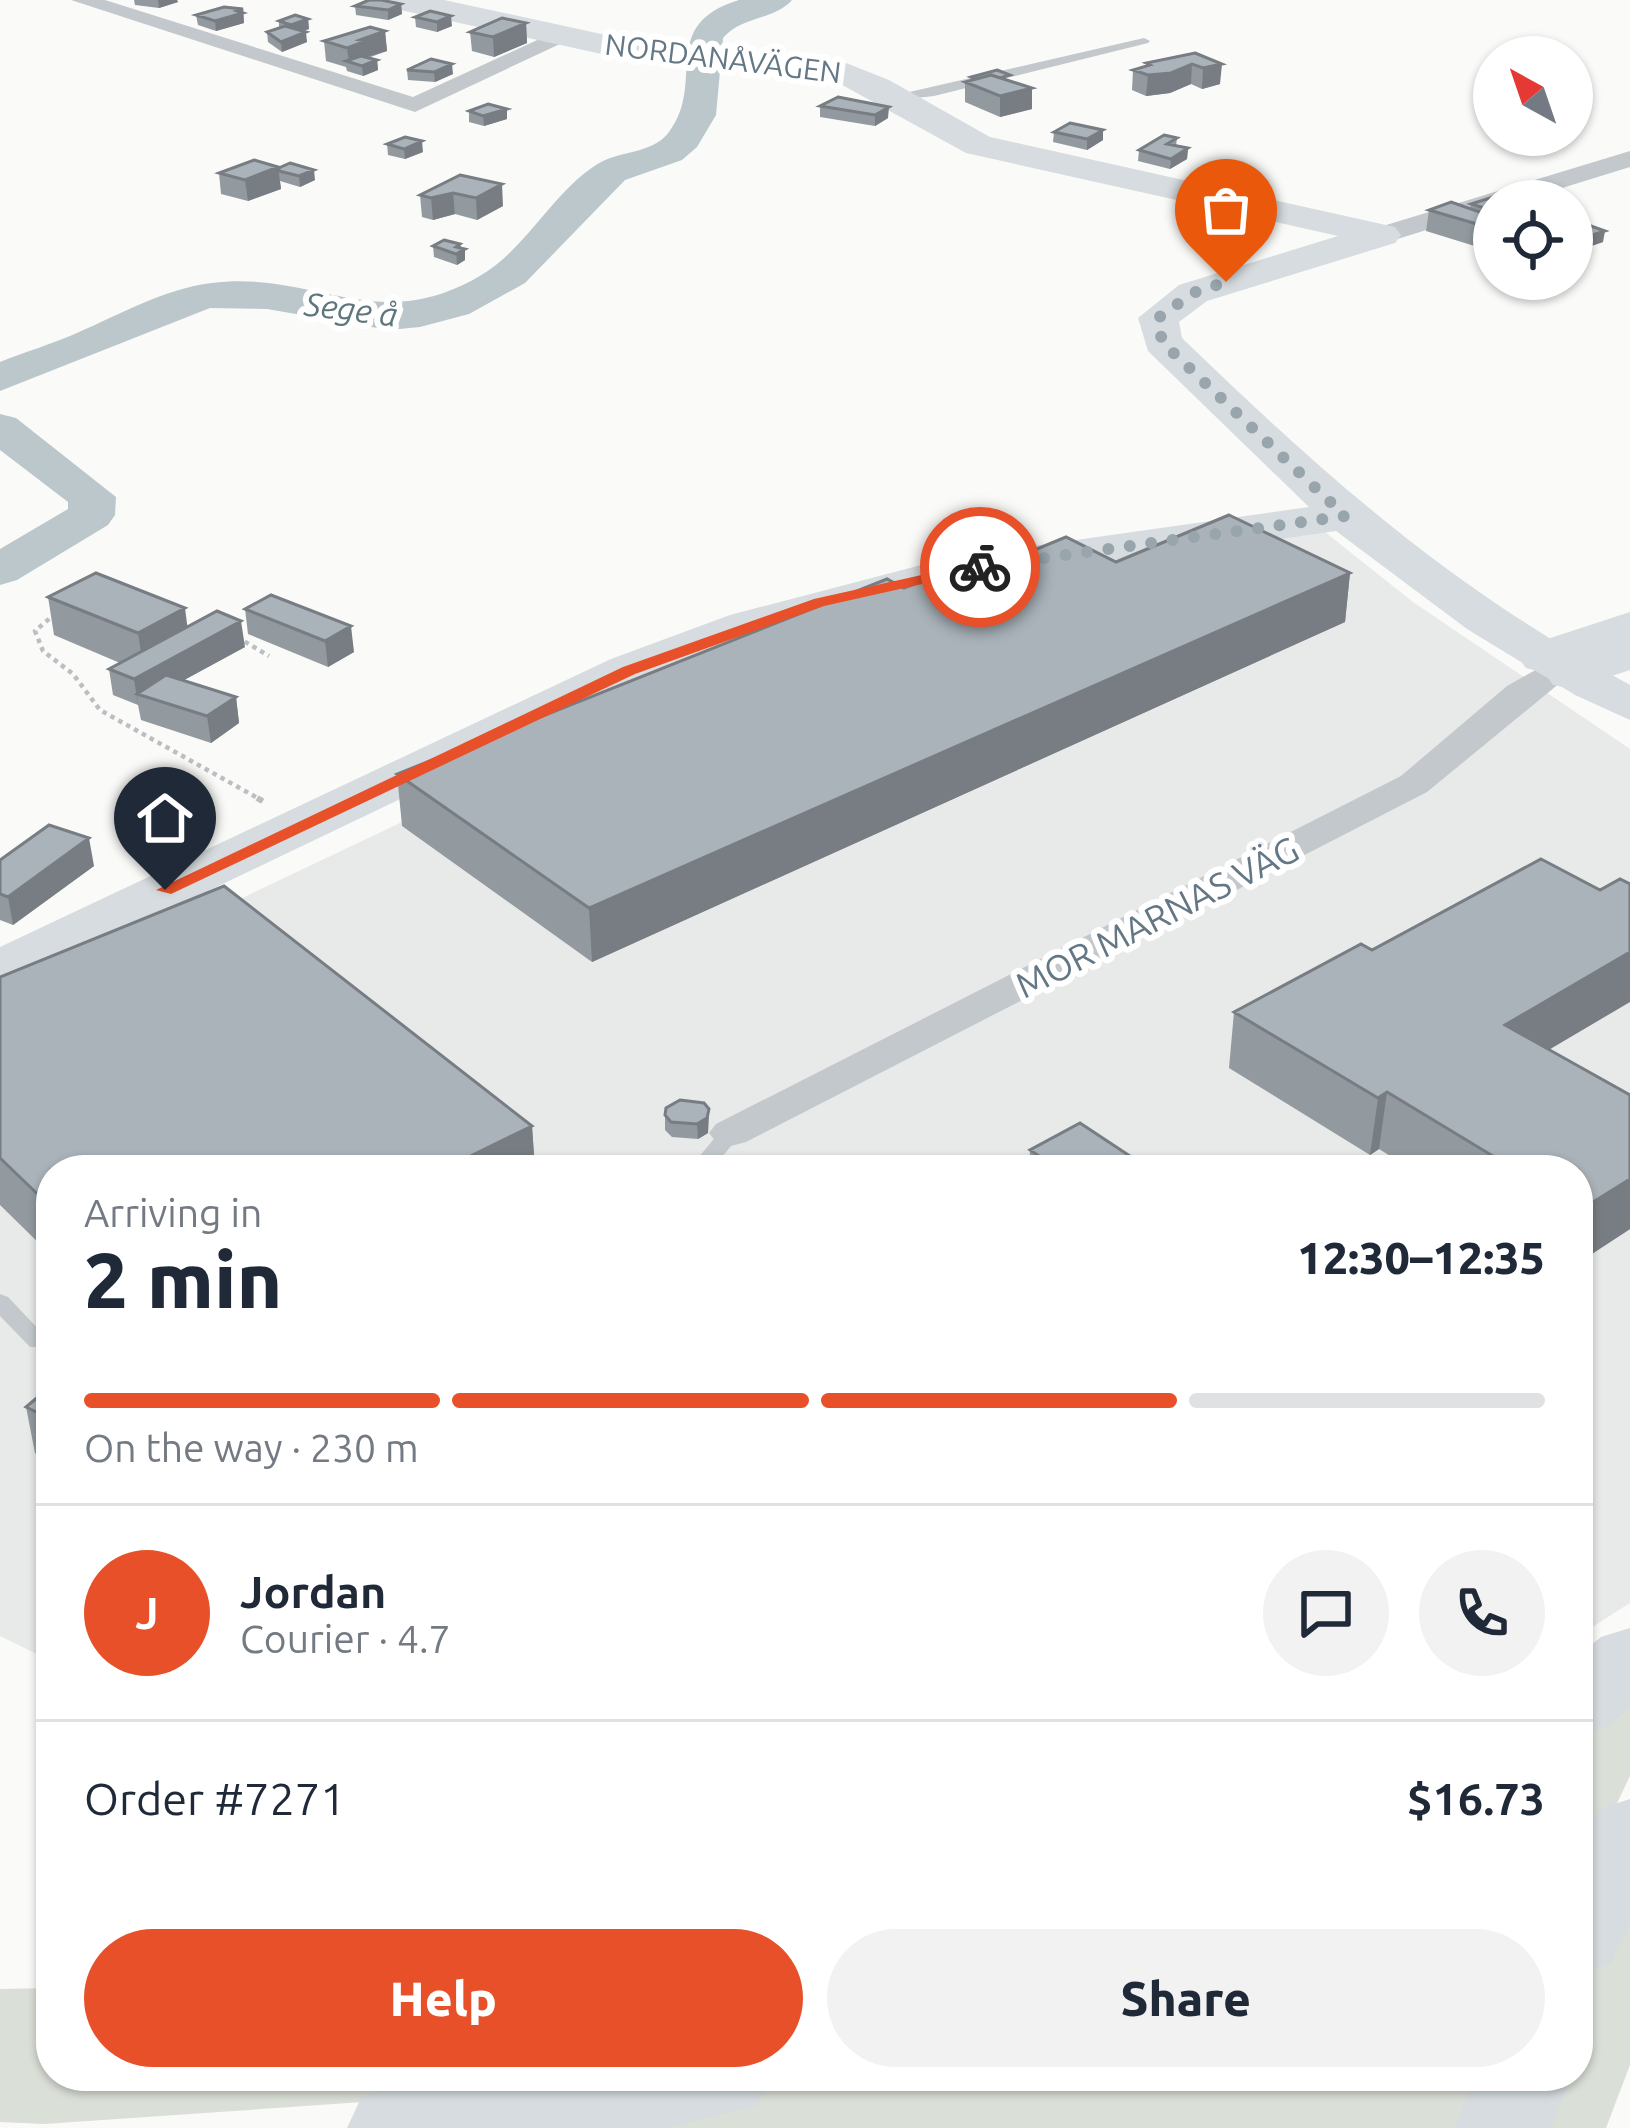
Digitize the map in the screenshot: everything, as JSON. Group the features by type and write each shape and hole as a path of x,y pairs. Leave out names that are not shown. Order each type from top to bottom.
{"main road":[{"path":"1559,665 1630,628"},
{"path":"1559,665 1630,651"},
{"path":"1593,1691 1630,1660"},
{"path":"1593,1908 1630,1834"},
{"path":"395,2128 646,2091"},
{"path":"1503,2128 1517,2091"}],"street":[{"path":"82,0 416,105 565,36"},
{"name":"NORDANÅVÄGEN","path":"400,0 673,56 841,70 898,96 939,127 980,145 1382,236"},
{"path":"1630,159 1193,293 1158,318 1162,342 1345,516 1443,592 1630,705"},
{"path":"0,969 629,670 820,603 948,572 1345,516"},
{"name":"MOR MARNAS VÄG","path":"731,1133 1414,784 1454,756 1514,694 1559,665"}],"lane":[{"path":"898,96 934,92 1144,40"},
{"path":"712,1155 731,1133"},
{"path":"0,1302 36,1340"}],"path":[{"path":"69,609 52,614 34,631 43,651 73,674 100,710 306,824"},
{"path":"225,631 269,656"}],"shaded area":[{"path":"1320,528 1413,602 1630,749 1630,1603 1593,1626 1593,1155 36,1155 36,1654 0,1636 0,1013 779,643"},
{"path":"1630,1687 1630,1776 1593,1854 1593,1717"},
{"path":"1630,1883 1630,2065 1606,2128 1531,2128 1545,2091 1593,2091 1593,1968"},
{"path":"36,1988 36,2091 498,2091 44,2124 0,2122 0,1989"},
{"path":"750,2091 1490,2091 1475,2128 571,2128"}],"building":[{"path":"369,0 401,4 388,10 355,6"},
{"path":"224,7 243,9 237,11 243,13 215,21 196,15"},
{"path":"430,11 451,16 437,22 415,17"},
{"path":"295,15 308,19 291,25 279,21"},
{"path":"502,18 526,23 493,37 470,32"},
{"path":"285,26 306,32 281,42 267,32"},
{"path":"370,27 385,31 347,48 324,41"},
{"path":"1195,53 1222,64 1203,68 1192,64 1171,73 1148,75 1133,70 1150,65 1146,63"},
{"path":"361,56 377,60 362,66 346,61"},
{"path":"431,59 452,64 434,72 407,70"},
{"path":"997,70 1010,75 971,77"},
{"path":"991,75 1032,88 1000,96 965,82"},
{"path":"838,97 889,107 875,115 820,106"},
{"path":"488,104 507,109 483,116 469,111"},
{"path":"1070,123 1103,130 1087,139 1054,132"},
{"path":"1164,135 1177,138 1167,144 1188,148 1171,159 1139,150"},
{"path":"405,137 422,141 404,149 387,144"},
{"path":"254,160 278,167 245,180 219,173"},
{"path":"290,163 314,170 299,176 279,171"},
{"path":"460,175 502,184 476,198 453,193 431,198 420,195"},
{"path":"1451,202 1473,210 1473,223 1429,210"},
{"path":"444,240 465,249 456,254 433,246"},
{"path":"1229,515 1350,573 589,908 397,774 887,579 904,588 976,560 991,568 1066,537 1116,562"},
{"path":"96,573 185,608 138,633 48,597"},
{"path":"271,595 351,626 325,641 245,609"},
{"path":"217,611 241,621 134,679 109,669"},
{"path":"166,675 236,697 207,716 137,694"},
{"path":"49,825 89,838 8,897 0,894 0,860"},
{"path":"1541,859 1600,890 1620,879 1630,884 1630,952 1505,1025 1630,1095 1630,1179 1593,1202 1593,1155 1491,1155 1387,1092 1378,1098 1234,1012 1361,944 1372,950"},
{"path":"224,886 532,1126 473,1155 36,1155 36,1193 0,1158 0,977"},
{"path":"680,1100 704,1103 709,1109 707,1118 697,1124 671,1122 666,1108"},
{"path":"1080,1123 1128,1155 1038,1155 1030,1150"}],"waterway":[{"name":"Sege å","path":"0,378 193,299 267,296 389,317 420,315 454,305 493,286 540,246 580,199 611,172 659,156 684,139 698,115 703,93 706,38 716,24 738,11 775,0"},
{"name":"Sege å","path":"0,428 92,497 91,515 0,570"}],"way so far":[{"path":"980,567 1345,516 1162,342 1158,318 1193,293 1226,282"}],"route":[{"path":"165,890 629,670 820,603 980,567"}]}
